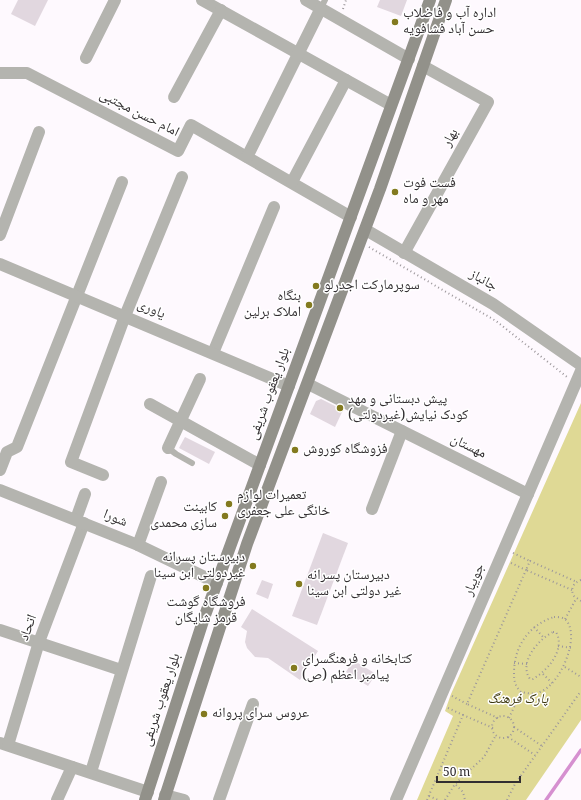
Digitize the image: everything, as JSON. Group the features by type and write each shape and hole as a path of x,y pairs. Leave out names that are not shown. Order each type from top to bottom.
{"main road":[{"name":"بلوار یعقوب شریفی","path":"147,796 216,583 430,0"},
{"path":"165,798 247,544 366,230 446,0"},
{"path":"351,217 366,230"},
{"path":"289,386 308,384"},
{"path":"216,583 232,591"}],"street":[{"path":"86,58 115,0"},
{"path":"202,0 391,105"},
{"path":"306,0 323,4 408,59"},
{"path":"247,157 323,4"},
{"path":"174,97 222,10"},
{"name":"بهار","path":"404,253 488,102 424,66"},
{"name":"امام حسن مجتبی","path":"0,73 27,74 178,151 191,125 351,217"},
{"path":"292,182 346,80"},
{"path":"0,235 39,132"},
{"path":"103,475 71,462 125,316 182,177"},
{"path":"0,470 7,452 18,447 122,182"},
{"path":"213,353 274,207"},
{"name":"جانباز","path":"366,230 493,304 581,365"},
{"name":"یاوری","path":"0,264 289,386"},
{"name":"جویبار","path":"396,800 581,371"},
{"path":"168,448 200,378"},
{"name":"مهستان","path":"308,384 528,494"},
{"path":"150,404 260,465"},
{"path":"372,508 402,431"},
{"path":"138,545 161,482"},
{"name":"شورا","path":"0,490 138,545 216,583"},
{"name":"اتحاد","path":"4,744 80,521 85,494"},
{"path":"91,772 151,576"},
{"path":"0,630 121,670"},
{"path":"219,800 252,704"},
{"path":"4,744 91,772 147,796"},
{"path":"57,800 72,767"},
{"path":"165,798 184,800"}],"lane":[{"path":"168,448 192,463"}],"path":[{"path":"345,5 346,0"},
{"path":"361,242 496,321 576,384"},
{"path":"511,552 577,582"},
{"path":"506,561 572,590 576,599 581,601"},
{"path":"467,704 530,561"},
{"path":"572,590 577,582 581,580"},
{"path":"565,619 576,599"},
{"path":"554,617 565,619 571,626 573,637 572,648 565,667 553,683 540,692 532,694 521,692 514,683 514,663 520,643 544,620 554,617"},
{"path":"534,628 543,637"},
{"path":"556,632 558,646 554,658 543,674 530,679 528,664 533,649 543,637 556,632"},
{"path":"558,646 572,648"},
{"path":"514,663 528,664"},
{"path":"565,667 581,677"},
{"path":"543,674 553,683"},
{"path":"507,800 515,784 581,691"},
{"path":"509,718 521,692"},
{"path":"447,694 498,718"},
{"path":"442,705 493,728"},
{"path":"427,800 463,715"},
{"path":"503,716 509,718 513,722 514,727 512,733 508,737 502,738 496,735 493,728 494,722 503,716"},
{"path":"514,727 542,746"},
{"path":"445,800 455,784 484,757 496,735"},
{"path":"508,737 535,755"},
{"path":"455,784 463,792 465,800"},
{"path":"429,796 438,800"}],"green space":[{"name":"پارک فرهنگ","path":"581,403 581,720 526,800 417,800 453,716 445,711 451,694"}],"building":[{"path":"18,0 48,0 35,26 11,14"},
{"path":"380,0 407,0 401,16 377,7"},
{"path":"321,399 343,410 335,427 310,414 316,401"},
{"path":"185,437 215,452 209,464 179,448"},
{"name":"دبیرستان پسرانه غیر دولتی ابن سینا","path":"323,533 348,543 317,625 292,616"},
{"path":"262,580 273,584 268,599 256,594"},
{"path":"252,609 318,651 300,680 268,658 255,657 247,648 245,642 247,631 241,627"},
{"path":"353,660 376,674 368,686 346,672"}],"waterway":[{"path":"546,800 581,750"}],"place":[{"name":"اداره آب و فاضلاب حسن آباد فشافویه","path":"395,22"},
{"name":"فست فوت مهر و ماه","path":"395,192"},
{"name":"سوپرمارکت اجدرلو","path":"316,286"},
{"name":"بنگاه املاک برلین","path":"309,305"},
{"name":"پیش دبستانی و مهد کودک نیایش(غیردولتی)","path":"340,408"},
{"name":"فزوشگاه کوروش","path":"295,450"},
{"name":"تعمیرات لوازم خانگی علی جعفری","path":"229,504"},
{"name":"کابینت سازی محمدی","path":"225,516"},
{"name":"دبیرستان پسرانه غیردولتی ابن سینا","path":"253,566"},
{"name":"دبیرستان پسرانه غیر دولتی ابن سینا","path":"299,584"},
{"name":"فروشگاه گوشت قرمز شایگان","path":"206,588"},
{"name":"کتابخانه و فرهنگسرای پیامبر اعظم (ص)","path":"294,668"},
{"name":"عروس سرای پروانه","path":"204,714"}]}
